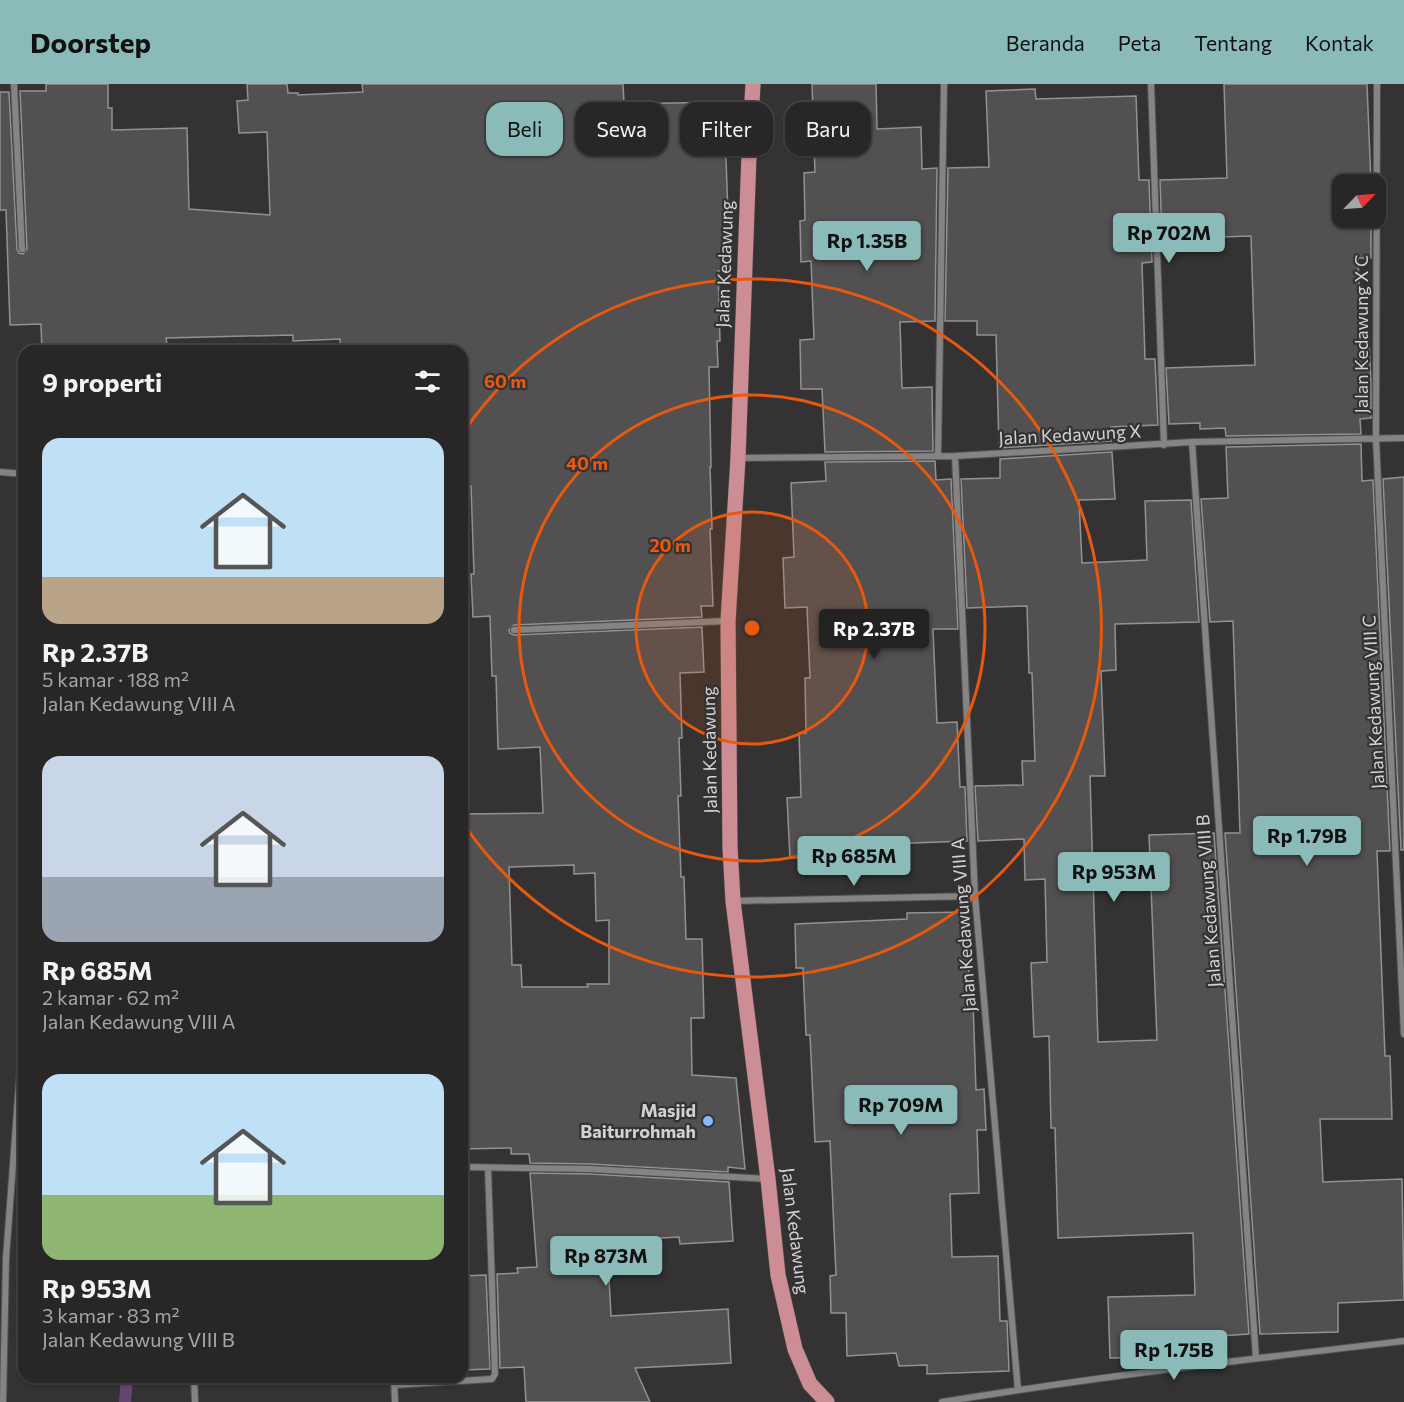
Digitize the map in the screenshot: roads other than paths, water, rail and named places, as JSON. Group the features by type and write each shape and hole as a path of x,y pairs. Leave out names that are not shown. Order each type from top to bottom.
{"main road":[{"name":"Jalan Kedawung","path":"753,84 738,458 728,621 730,847 733,901 778,1275 795,1349 810,1384 827,1402"}],"street":[{"path":"14,84 22,249"},
{"path":"938,456 944,84"},
{"path":"1151,84 1164,445"},
{"name":"Jalan Kedawung X C","path":"1376,440 1377,84"},
{"name":"Jalan Kedawung X","path":"738,458 955,456 1192,442 1404,438"},
{"name":"Jalan Kedawung VIII C","path":"1376,440 1404,1034"},
{"name":"Jalan Kedawung VIII B","path":"1192,442 1256,1358"},
{"name":"Jalan Kedawung VIII A","path":"955,456 975,896 1018,1390"},
{"path":"0,472 18,474"},
{"path":"514,630 728,621"},
{"path":"733,901 975,896"},
{"path":"3,1402 3,1258 18,1086"},
{"path":"468,1167 590,1168 768,1179"},
{"path":"468,1379 492,1379 495,1374 488,1168"},
{"path":"942,1402 1256,1358 1404,1341"},
{"path":"194,1383 195,1402"},
{"path":"394,1383 395,1402"}],"waterway":[{"path":"125,1402 127,1383"}],"place":[{"name":"Masjid Baiturrohmah","path":"708,1121"}]}
